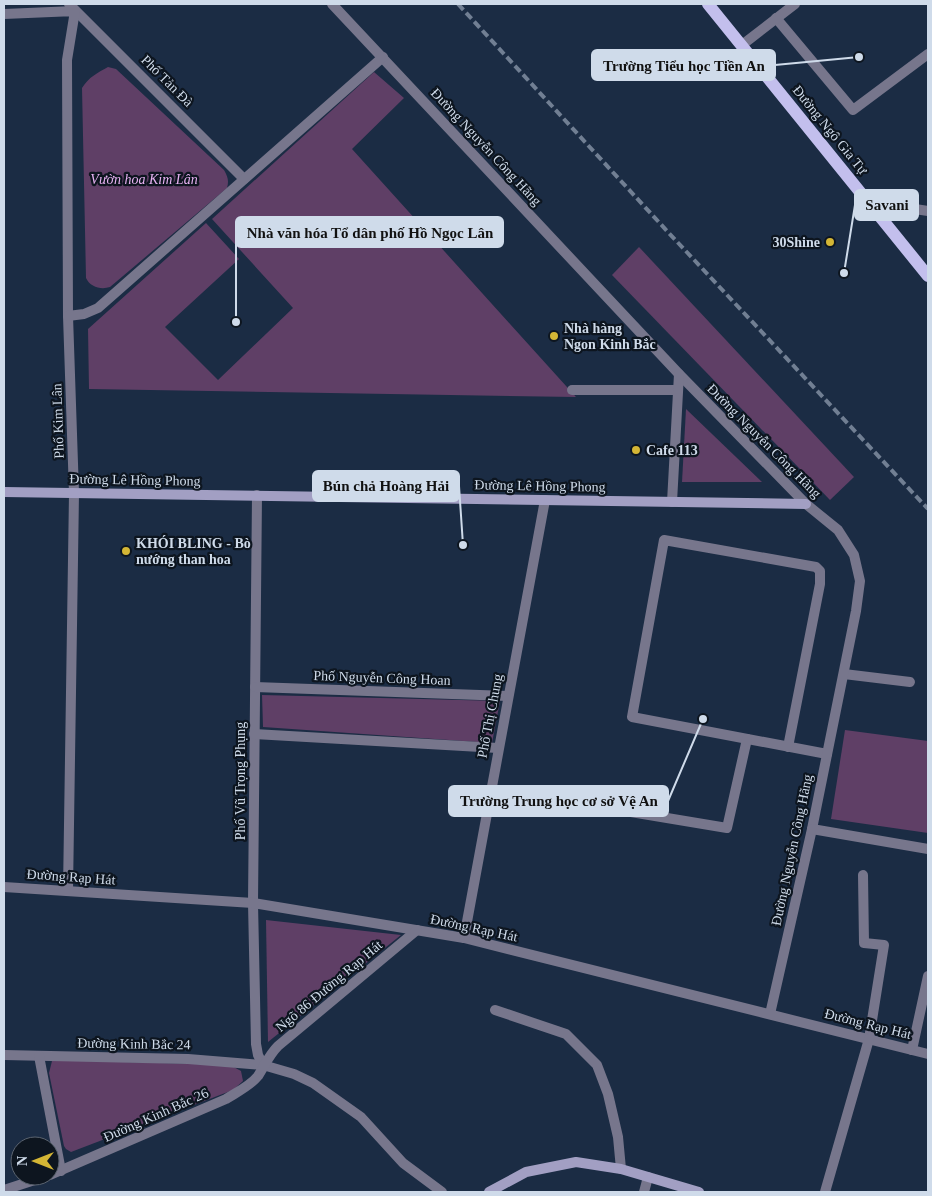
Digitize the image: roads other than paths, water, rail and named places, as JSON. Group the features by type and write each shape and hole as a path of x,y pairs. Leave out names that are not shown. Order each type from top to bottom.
{"main road":[{"name":"Đường Ngô Gia Tự","path":"708,4 928,276"}],"street":[{"name":"Đường Nguyễn Công Hãng","path":"332,4 678,374 806,504 838,530 854,555 860,581 856,611 812,829 770,1014"},
{"path":"742,45 795,4"},
{"path":"4,14 72,7"},
{"name":"Phố Tản Đà","path":"72,7 244,179"},
{"name":"Phố Kim Lân","path":"68,891 74,493 68,316 67,60 72,7"},
{"path":"776,18 853,110 928,54"},
{"path":"68,316 84,314 98,308 383,57"},
{"path":"875,209 915,209 928,211"},
{"path":"672,502 678,374"},
{"path":"572,390 678,390"},
{"name":"Đường Lê Hồng Phong","path":"4,492 806,504"},
{"name":"Phố Vũ Trọng Phụng","path":"258,495 253,904 256,1044 258,1055 263,1065"},
{"name":"Phố Thị Chung","path":"464,938 545,500"},
{"path":"788,747 820,584 820,571 816,567 664,540 632,717 788,747 827,754"},
{"path":"844,674 910,682"},
{"name":"Phố Nguyễn Công Hoan","path":"255,688 508,696"},
{"path":"254,734 498,748"},
{"path":"619,810 727,828 747,739"},
{"path":"812,829 928,849"},
{"path":"825,1192 869,1038 884,945 864,943 863,876"},
{"name":"Đường Rạp Hát","path":"4,887 253,904 464,938 928,1054"},
{"name":"Ngõ 86 Đường Rạp Hát","path":"263,1065 278,1046 417,930"},
{"path":"912,1050 928,976"},
{"path":"495,1010 566,1034 597,1065 608,1094 618,1137 622,1169"},
{"name":"Đường Kinh Bắc 24","path":"4,1055 188,1059 263,1065 294,1074 313,1084 361,1117 403,1163 442,1192"},
{"path":"39,1056 62,1171"},
{"name":"Đường Kinh Bắc 26","path":"62,1171 226,1099 248,1086 257,1076 263,1065"},
{"path":"489,1192 526,1172 576,1162 622,1169 699,1192"},
{"path":"644,1192 648,1177"},
{"name":"Đường Kinh Bắc 26","path":"4,1190 17,1186"}],"railway":[{"path":"458,4 667,231 928,509"}],"place":[{"name":"Trường Tiểu học Tiền An","path":"859,57"},
{"name":"30Shine","path":"830,242"},
{"name":"Savani","path":"844,273"},
{"name":"Nhà văn hóa Tổ dân phố Hồ Ngọc Lân","path":"236,322"},
{"name":"Nhà hàng Ngon Kinh Bắc","path":"554,336"},
{"name":"Cafe 113","path":"636,450"},
{"name":"Bún chả Hoàng Hải","path":"463,545"},
{"name":"KHÓI BLING - Bò nướng than hoa","path":"126,551"},
{"name":"Trường Trung học cơ sở Vệ An","path":"703,719"}],"park label":[{"name":"Vườn hoa Kim Lân","path":"144,179"}]}
